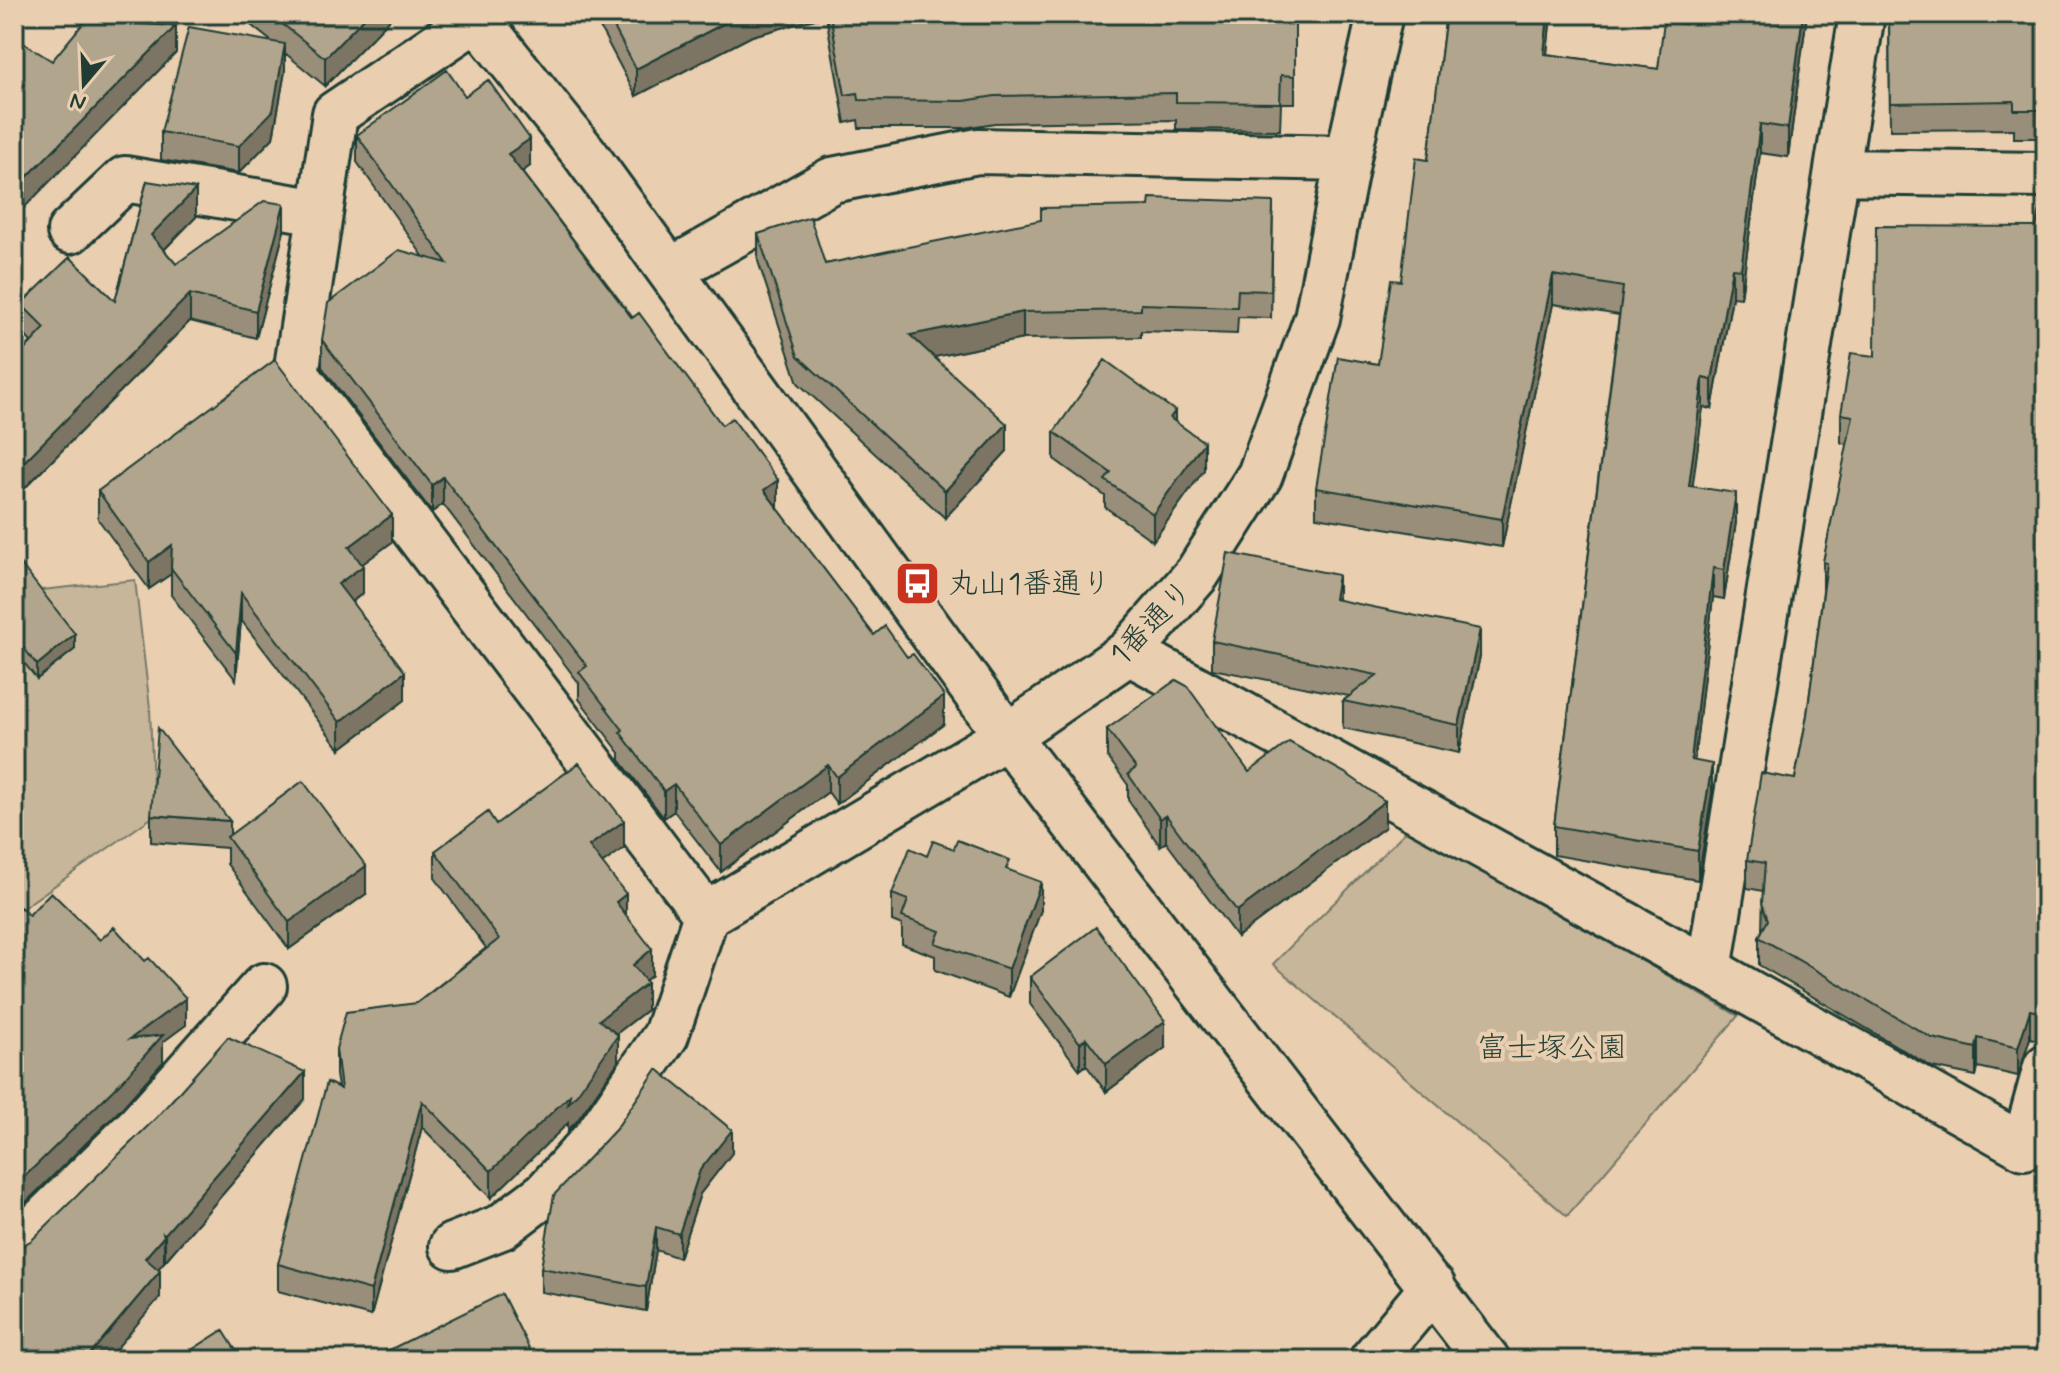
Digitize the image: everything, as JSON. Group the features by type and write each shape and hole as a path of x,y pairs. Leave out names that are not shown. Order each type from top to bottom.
{"street":[{"name":"1番通り","path":"706,915 1007,736 1129,652 1197,574 1260,475 1317,318 1380,14"},
{"path":"1709,970 1862,14"},
{"path":"452,1246 501,1227 546,1193 597,1136 666,1035 706,915 296,374 335,114 477,15 585,154 1007,736 1487,1360"},
{"path":"670,271 832,180 978,151 1348,158"},
{"path":"1837,172 2046,175"},
{"path":"70,231 125,179 319,212"},
{"path":"1129,652 1709,970 2024,1147 2046,1067"},
{"path":"14,1249 139,1126 264,986"},
{"path":"1372,1360 1433,1287"}],"green space":[{"path":"135,580 150,708 154,816 14,914 14,593"},
{"name":"富士塚公園","path":"1410,827 1738,1016 1567,1216 1273,964"}],"building":[{"path":"270,14 368,14 325,58"},
{"path":"607,14 742,14 636,69"},
{"path":"830,14 1295,14 1295,76 1281,75 1280,103 1176,102 1176,93 995,96 964,101 859,100 858,93 845,95"},
{"path":"1446,14 1548,14 1544,54 1658,69 1664,21 1685,24 1686,14 1803,14 1788,128 1760,124 1741,269 1732,268 1712,380 1703,378 1689,486 1736,493 1724,570 1713,568 1691,760 1712,764 1698,851 1554,826 1623,287 1553,275 1502,519 1316,488 1338,357 1378,364 1391,280 1401,281 1416,158 1428,160"},
{"path":"1889,14 2046,14 2046,110 2014,110 2014,101 1890,103"},
{"path":"85,21 176,26 14,190 14,37 52,61"},
{"path":"189,27 285,44 273,111 239,146 161,132"},
{"path":"447,70 465,96 488,80 530,139 508,154 632,318 639,313 722,425 732,418 778,480 764,490 874,635 885,626 907,657 913,654 944,696 837,777 828,765 721,845 674,784 664,791 579,672 587,666 443,477 432,485 322,340 328,303 399,250 447,263 357,135"},
{"path":"147,181 196,189 151,235 176,264 264,201 284,204 256,311 190,294 14,472 14,361 45,328 21,304 70,257 115,301"},
{"path":"2044,190 2046,1014 2030,1010 2018,1048 1978,1038 1976,1048 1932,1038 1759,937 1768,920 1762,903 1765,863 1747,860 1761,773 1795,779 1807,715 1827,563 1823,562 1853,416 1841,414 1851,353 1875,356 1876,226 2036,227"},
{"path":"1150,198 1273,202 1271,291 1238,290 1237,307 1141,304 1141,310 1023,312 910,335 1007,424 945,491 798,356 758,234 810,217 825,264 1041,220 1041,208 1149,206"},
{"path":"275,360 392,515 349,547 363,566 338,584 405,672 340,722 241,593 236,653 171,568 172,545 149,562 98,491"},
{"path":"1105,360 1175,411 1170,418 1204,442 1153,514 1105,480 1111,473 1054,432"},
{"path":"1228,553 1338,575 1334,599 1480,629 1459,725 1343,701 1377,675 1212,641"},
{"path":"19,562 75,634 37,665 14,635 14,566"},
{"path":"1176,680 1187,686 1249,772 1289,742 1347,774 1385,801 1237,911 1166,815 1160,819 1128,774 1136,768 1107,729"},
{"path":"158,728 230,821 151,815"},
{"path":"579,763 624,821 589,846 626,894 616,902 652,949 633,965 647,983 599,1020 618,1035 568,1104 570,1095 491,1171 422,1101 371,1290 278,1264 327,1082 341,1089 336,1049 346,1012 417,1003 499,939 435,851 488,812 496,824"},
{"path":"303,781 366,866 289,922 227,837"},
{"path":"957,840 1010,860 1006,869 1041,882 1009,969 935,943 940,931 902,917 908,900 892,894 910,848 927,856 933,841 954,849"},
{"path":"51,892 100,940 114,927 145,961 149,958 186,998 130,1039 163,1035 121,1082 14,1187 14,913 20,907 29,915"},
{"path":"1096,927 1165,1021 1106,1064 1086,1038 1080,1043 1030,977"},
{"path":"228,1037 305,1072 163,1233 164,1236 145,1258 160,1271 85,1360 14,1360 14,1247 32,1240 157,1117"},
{"path":"657,1069 732,1130 700,1170 679,1234 656,1227 646,1287 541,1268 554,1195 616,1129"},
{"path":"502,1294 535,1360 369,1360"},
{"path":"223,1330 242,1360 176,1360"}],"place":[{"name":"丸山1番通り","path":"917,583"}]}
